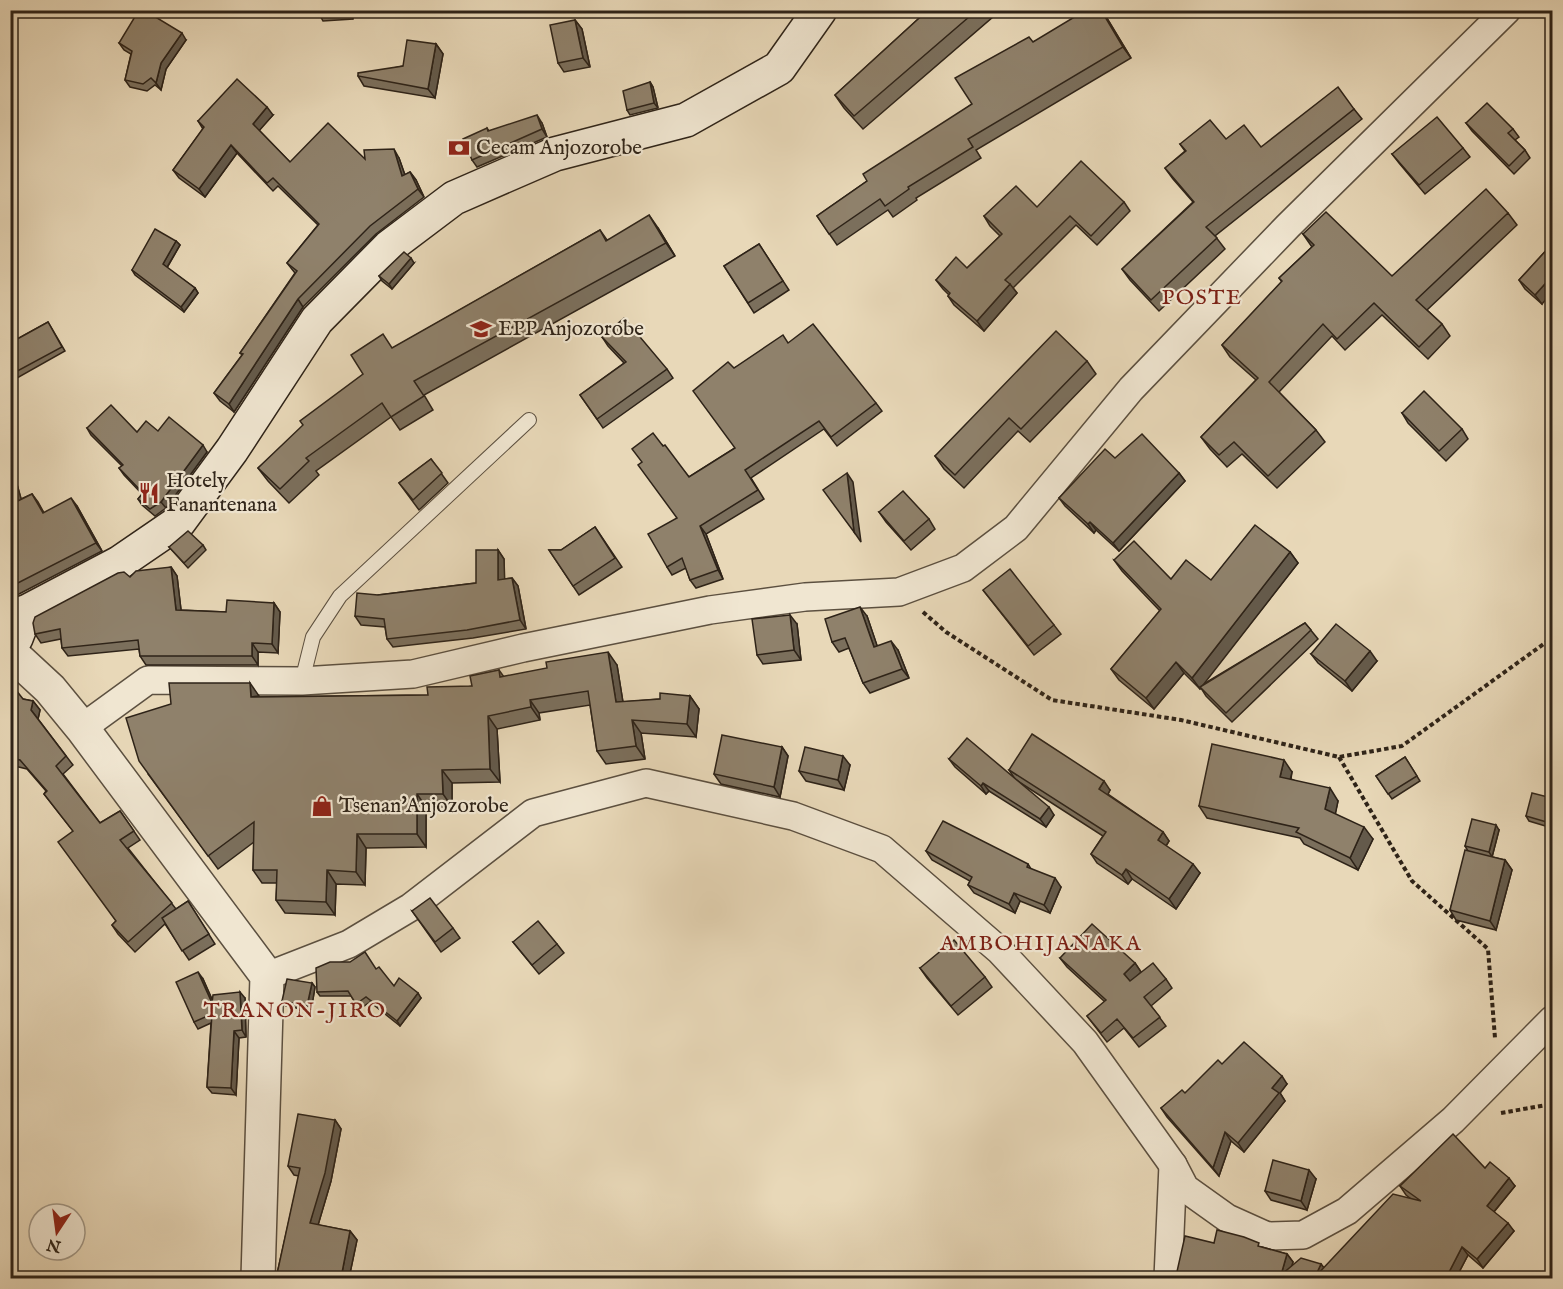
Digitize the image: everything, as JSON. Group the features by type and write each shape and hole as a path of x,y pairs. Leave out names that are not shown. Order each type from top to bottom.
{"main road":[{"path":"10,644 16,638 18,614 119,562 179,522 232,450 317,320 389,248 453,198 555,154 686,120 779,68 820,10"},
{"path":"10,652 50,689 82,728 267,976 258,1278"}],"street":[{"path":"82,728 148,680 302,681 413,674 523,648 710,610 805,597 899,592 963,568 1016,528 1131,389 1288,226 1507,10"},
{"path":"267,976 350,944 411,907 534,813 646,783 793,816 882,849 1000,951 1077,1034 1173,1165 1185,1188 1227,1218 1267,1236 1303,1235 1347,1211 1444,1128 1552,1020"},
{"path":"1168,1278 1173,1165"}],"lane":[{"path":"302,681 313,637 340,596 529,420"}],"path":[{"path":"899,592 945,632 1052,700 1181,720 1339,757 1402,746 1552,638"},
{"path":"1339,757 1412,881 1488,949 1496,1048"}],"building":[{"path":"139,10 144,10 182,33 161,63 156,83 151,78 143,84 125,80 132,51 119,43"},
{"path":"928,10 977,10 854,116 835,95"},
{"path":"1086,10 1101,10 1123,47 968,139 973,147 908,187 909,189 885,206 880,199 829,234 817,216 867,181 863,174 972,104 955,78 1029,37 1033,42"},
{"path":"575,20 583,58 558,63 550,25"},
{"path":"407,40 436,44 428,89 358,76 358,73 403,66"},
{"path":"237,79 267,107 253,124 290,162 328,123 365,159 364,150 394,149 402,176 410,172 418,189 370,226 298,299 229,404 214,393 243,354 240,353 297,271 287,263 319,224 273,178 267,183 231,145 199,189 173,170 204,127 198,121"},
{"path":"650,82 654,103 627,110 623,91"},
{"path":"1338,87 1354,109 1206,227 1217,238 1151,300 1122,269 1194,202 1165,168 1186,151 1180,144 1210,120 1226,139 1244,125 1261,147"},
{"path":"1487,103 1513,129 1508,133 1525,150 1509,166 1466,123"},
{"path":"537,115 542,129 472,160 463,139 487,128 488,131"},
{"path":"1437,117 1463,148 1419,185 1392,154"},
{"path":"1081,161 1124,202 1091,236 1070,216 1005,280 1010,284 977,321 948,296 950,293 936,280 956,257 967,268 1002,234 984,216 1016,186 1037,207"},
{"path":"1486,189 1508,213 1416,300 1442,324 1419,347 1374,303 1337,339 1323,324 1269,382 1316,430 1268,476 1234,442 1219,455 1201,437 1258,378 1222,345 1282,281 1279,278 1314,245 1303,234 1326,212 1392,276"},
{"path":"649,215 666,243 414,381 424,396 391,417 382,403 306,458 309,461 280,489 258,468 303,425 300,421 363,374 351,355 383,334 392,348 600,230 606,241"},
{"path":"155,229 176,241 163,264 195,288 181,307 132,270"},
{"path":"759,244 783,281 748,303 724,266"},
{"path":"1552,244 1552,276 1535,295 1519,280"},
{"path":"404,252 411,258 389,284 379,276"},
{"path":"624,318 667,369 597,419 580,395 626,362 602,337"},
{"path":"48,322 62,347 10,375 10,343"},
{"path":"813,324 876,403 831,437 819,421 745,470 758,490 700,526 718,570 690,580 682,558 667,567 648,534 677,518 638,465 642,462 632,449 653,433 689,477 735,448 693,391 728,362 734,368 783,335 788,343"},
{"path":"1056,331 1087,361 1021,429 1009,418 955,475 935,456"},
{"path":"1424,391 1462,429 1439,451 1402,413"},
{"path":"111,405 137,432 146,421 158,431 169,417 203,445 161,502 150,509 138,499 143,493 119,468 123,465 87,428"},
{"path":"1142,434 1179,473 1113,543 1059,498 1105,449 1115,458"},
{"path":"431,459 442,473 413,500 399,483"},
{"path":"847,473 854,532 823,490"},
{"path":"10,474 18,501 32,494 43,513 71,498 96,543 10,587"},
{"path":"903,491 929,519 904,541 879,512"},
{"path":"1255,525 1290,552 1192,678 1176,662 1146,698 1111,669 1161,609 1114,560 1134,541 1171,579 1186,560 1211,580"},
{"path":"595,527 615,558 573,586 549,550 561,550"},
{"path":"188,531 203,545 184,563 169,547"},
{"path":"476,550 498,550 498,580 512,578 520,620 467,630 387,639 384,619 355,616 357,593 378,595 476,583"},
{"path":"171,567 176,610 226,612 227,600 274,603 272,644 252,643 252,656 140,656 138,640 62,648 60,629 35,634 33,623 35,617 118,573 124,572 130,577 136,571"},
{"path":"1010,569 1054,625 1028,646 983,590"},
{"path":"860,607 874,647 891,641 902,669 863,683 845,638 832,642 825,619"},
{"path":"790,615 794,650 757,655 752,619"},
{"path":"1305,623 1311,630 1226,713 1200,687"},
{"path":"1336,624 1370,651 1345,681 1311,654"},
{"name":"Tsenan'Anjozorobe","path":"608,652 616,702 660,699 660,693 690,696 687,724 632,720 636,746 597,751 588,691 530,700 531,707 488,716 490,769 442,770 443,794 417,794 417,834 357,834 356,872 327,870 326,902 276,900 277,870 253,870 254,822 208,856 139,761 126,718 171,704 169,683 250,683 251,697 428,695 427,687 472,686 470,676 499,670 500,677 547,668 546,662"},
{"path":"10,689 16,690 23,699 33,701 31,710 66,756 56,766 100,823 120,811 134,831 120,840 172,903 128,942 112,925 116,921 58,842 73,831 44,794 47,791 20,760 10,758"},
{"path":"1032,734 1104,781 1099,789 1163,832 1158,840 1193,864 1169,899 1126,869 1122,875 1091,854 1106,832 1009,770"},
{"path":"722,735 782,747 774,787 714,774"},
{"path":"967,738 1049,807 1040,819 983,783 981,786 949,759"},
{"path":"1212,744 1284,760 1280,777 1330,788 1325,809 1364,827 1350,858 1296,832 1299,828 1199,806"},
{"path":"805,747 843,756 838,780 799,771"},
{"path":"1405,757 1417,776 1388,794 1376,776"},
{"path":"1532,793 1552,798 1550,823 1526,816"},
{"path":"1472,819 1496,825 1489,852 1465,846"},
{"path":"943,821 1028,864 1027,867 1055,878 1044,905 1014,893 1009,904 968,885 972,877 926,851"},
{"path":"1465,850 1505,860 1490,921 1450,910"},
{"path":"430,898 453,928 435,942 412,911"},
{"path":"188,901 209,934 182,951 162,918"},
{"path":"538,921 557,944 532,965 513,942"},
{"path":"1092,924 1135,963 1124,974 1130,981 1153,963 1166,979 1144,997 1160,1017 1133,1038 1117,1019 1101,1033 1087,1016 1106,1000 1060,958"},
{"path":"954,940 985,977 951,1006 920,968"},
{"path":"365,952 376,969 379,967 394,986 399,978 418,993 397,1021 366,997 356,1004 348,991 317,992 316,968 330,962 350,962"},
{"path":"198,972 212,1003 213,995 240,992 242,1030 234,1031 231,1088 207,1087 212,1014 194,1022 176,982"},
{"path":"287,979 312,983 307,1006 282,1001"},
{"path":"1244,1042 1282,1076 1272,1088 1279,1093 1238,1143 1225,1132 1213,1168 1161,1108 1182,1090 1185,1093 1218,1060 1222,1064"},
{"path":"298,1114 335,1120 325,1173 310,1223 350,1231 341,1278 292,1278 277,1274 300,1168 288,1166"},
{"path":"1453,1134 1485,1168 1490,1162 1509,1178 1487,1206 1508,1223 1477,1259 1462,1247 1446,1278 1188,1278 1176,1276 1185,1236 1214,1243 1217,1230 1244,1237 1259,1243 1258,1246 1287,1254 1281,1275 1301,1258 1321,1264 1315,1277 1393,1194 1421,1201 1400,1186"},
{"path":"1273,1160 1309,1170 1301,1201 1265,1191"}],"place":[{"name":"Cecam Anjozorobe","path":"459,148"},
{"name":"EPP Anjozorobe","path":"481,329"},
{"name":"Hotely Fanantenana","path":"149,493"},
{"name":"Tsenan'Anjozorobe","path":"322,806"}],"district":[{"name":"POSTE","path":"1202,298"},
{"name":"AMBOHIJANAKA","path":"1041,944"},
{"name":"TRANON-JIRO","path":"295,1011"}]}
